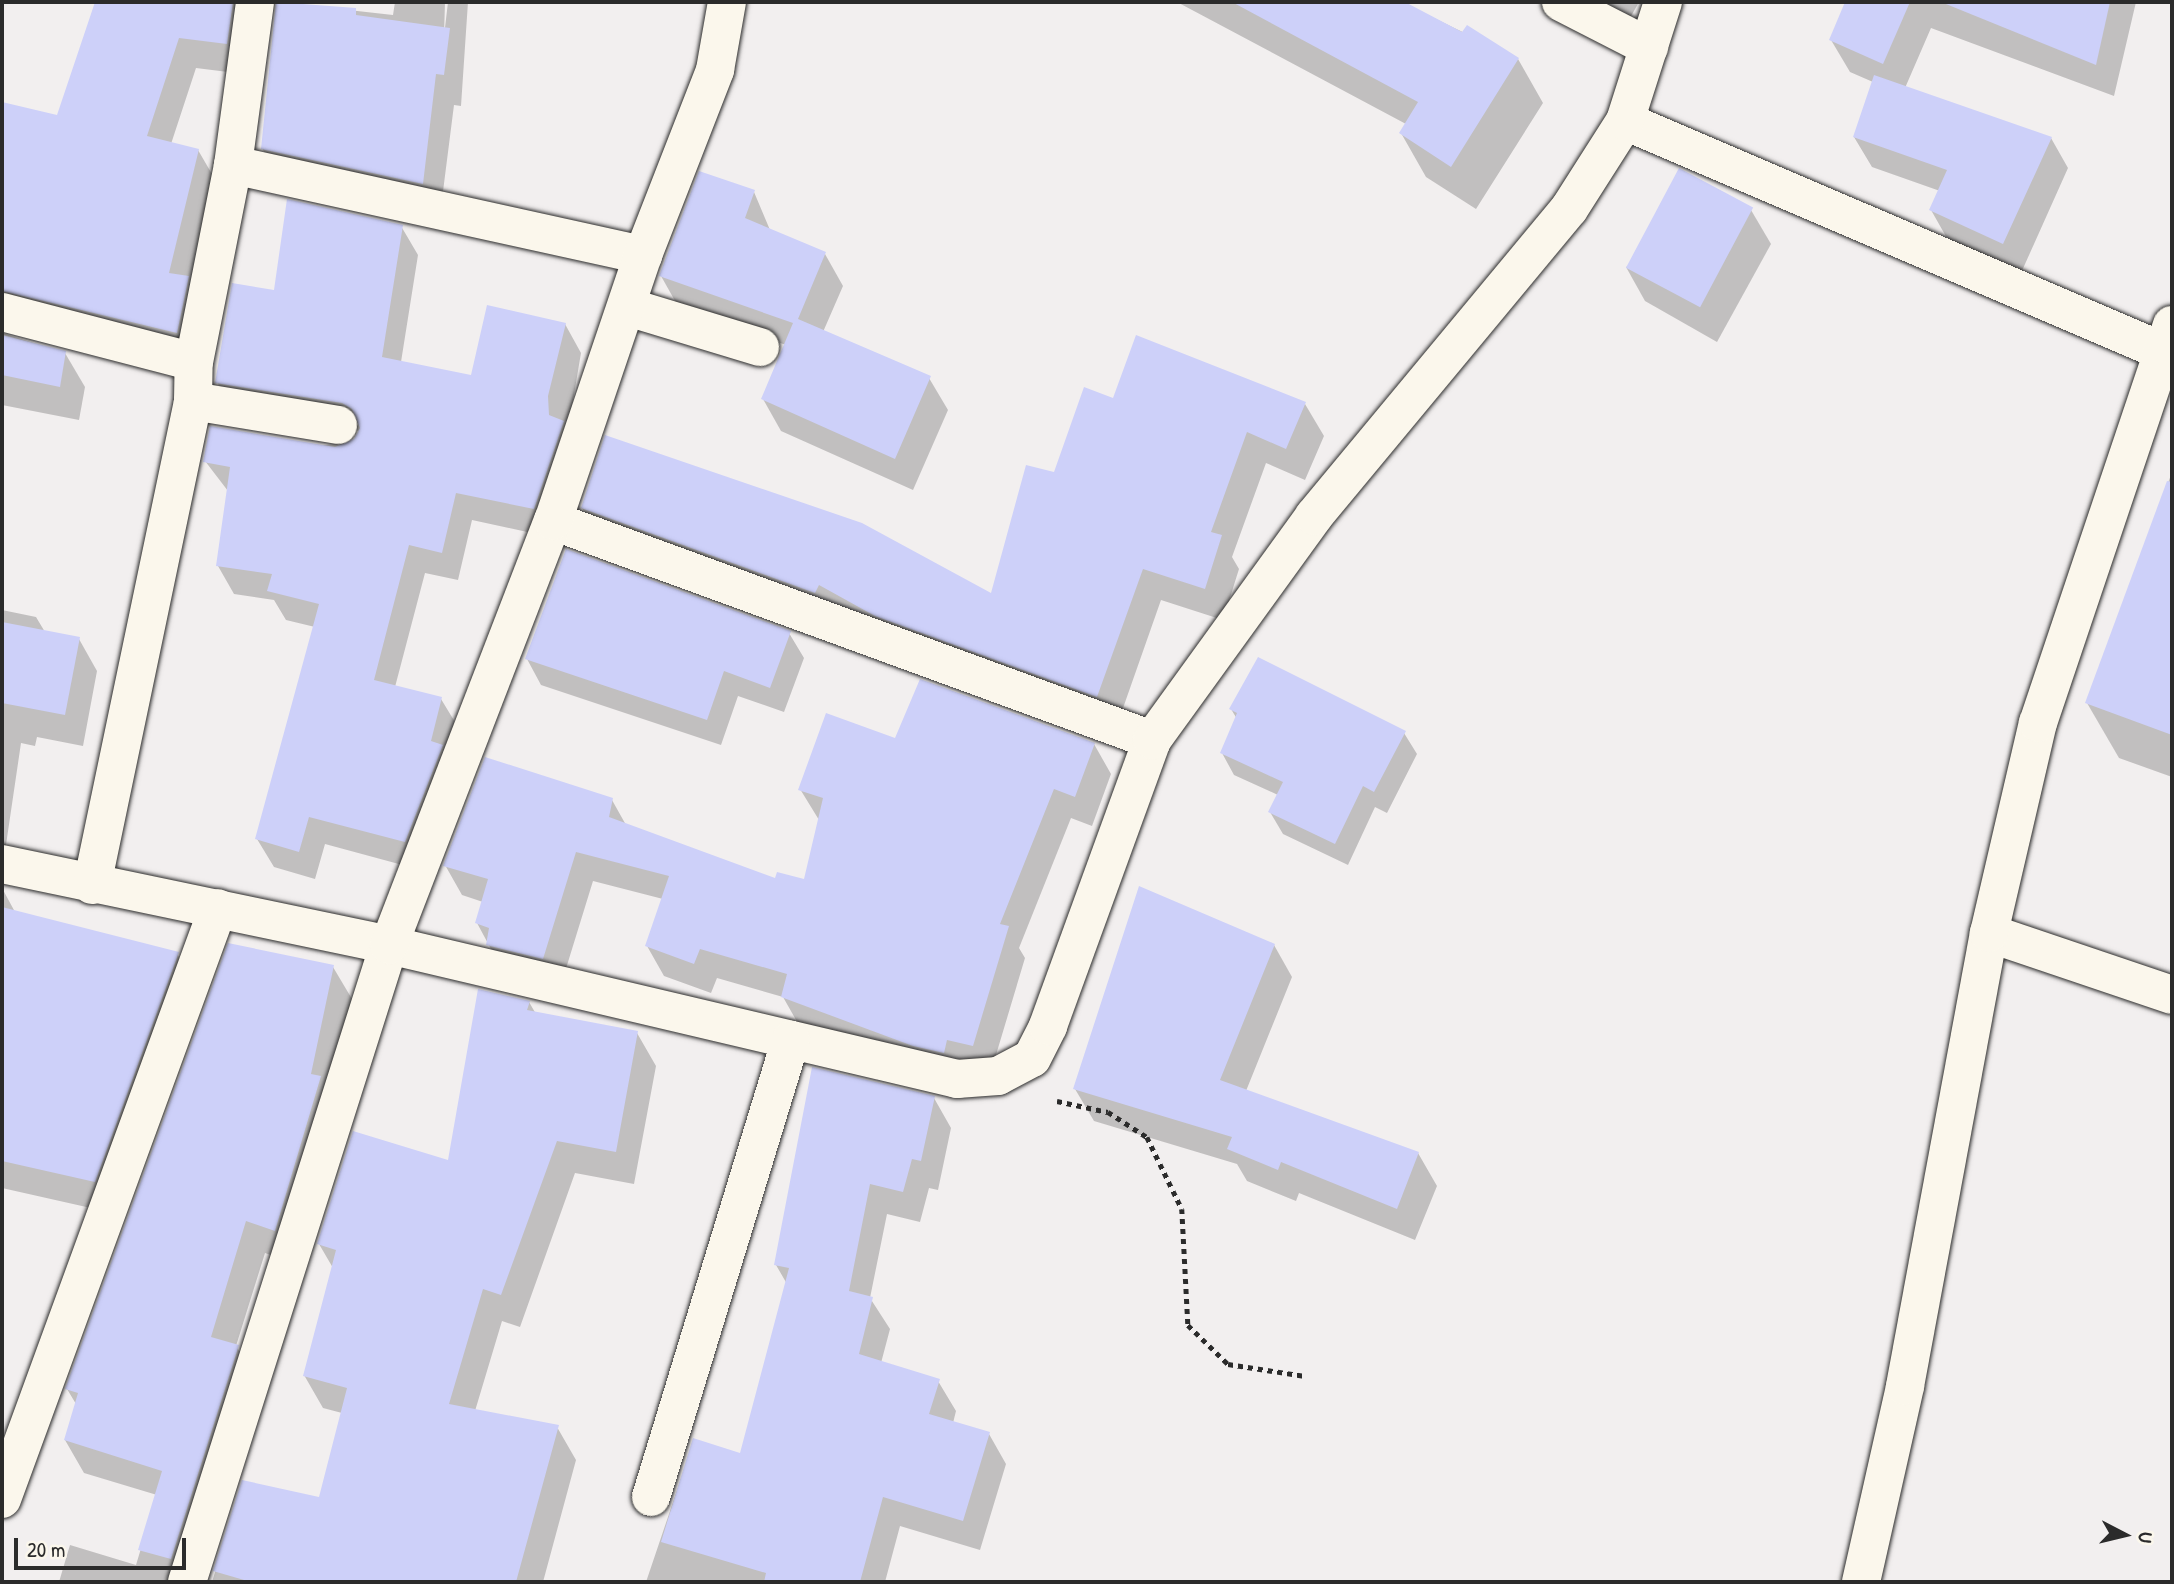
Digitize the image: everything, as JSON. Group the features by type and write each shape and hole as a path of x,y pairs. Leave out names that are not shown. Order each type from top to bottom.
{"street":[{"path":"92,885 193,401 194,362 233,165 256,2"},
{"path":"187,1582 389,945 553,521 628,307 643,255 715,70 727,2"},
{"path":"1560,2 1649,47"},
{"path":"2,864 92,885 218,908 389,945 957,1079 998,1076 1032,1058 1152,740 1314,516 1569,209 1625,121 1663,2"},
{"path":"1625,121 2167,338 2053,665 1989,933 1905,1386 1861,1582"},
{"path":"233,165 643,255"},
{"path":"628,307 760,347"},
{"path":"2,312 194,362"},
{"path":"193,401 338,425"},
{"path":"553,521 1152,740"},
{"path":"2,1499 218,908"},
{"path":"1989,933 2172,995"},
{"path":"651,1497 792,1040"}],"path":[{"path":"1053,1100 1108,1112 1147,1137 1182,1209 1188,1325 1228,1364 1305,1376"}],"building":[{"path":"95,2 233,2 227,44 179,38 147,136 199,149 169,273 189,276 177,333 2,291 2,102 57,115"},
{"path":"276,2 356,8 356,15 450,28 444,75 436,74 423,184 261,149"},
{"path":"1232,2 1405,2 1462,32 1467,25 1519,58 1451,167 1399,133 1418,102"},
{"path":"1845,2 1910,2 1883,64 1829,40"},
{"path":"1941,2 2110,2 2096,65"},
{"path":"1874,75 2052,137 2003,244 1929,210 1947,170 1853,137"},
{"path":"1679,168 1753,207 1700,307 1626,268"},
{"path":"699,171 755,190 745,218 826,252 798,319 931,376 895,459 761,399 793,323 659,276"},
{"path":"287,199 403,225 382,357 471,375 487,305 566,323 548,396 549,415 564,421 534,509 456,493 442,553 409,545 374,680 442,697 431,741 443,745 405,842 309,817 299,852 255,839 319,604 267,591 272,574 216,566 230,467 203,462 210,426 335,447 354,439 360,428 352,409 342,403 215,383 232,283 274,290"},
{"path":"2,335 66,351 60,387 2,375"},
{"path":"1136,335 1306,402 1286,449 1247,432 1211,532 1222,535 1205,589 1143,569 1097,697 875,616 819,585 815,593 581,508 605,435 862,523 991,593 1026,465 1054,472 1084,387 1113,398"},
{"path":"2167,481 2172,482 2172,735 2085,703"},
{"path":"566,549 791,631 770,688 724,671 707,720 525,659"},
{"path":"2,622 80,637 65,715 2,703"},
{"path":"1258,657 1406,731 1374,792 1363,786 1335,844 1268,812 1283,782 1220,753 1237,713 1229,709"},
{"path":"920,679 1095,743 1075,797 1054,789 1000,924 1009,926 973,1046 947,1040 944,1053 913,1046 781,997 787,974 700,949 694,964 645,946 669,876 576,852 543,959 486,945 489,928 475,923 488,879 443,866 485,757 613,798 609,817 775,878 777,872 804,879 823,798 798,790 826,713 895,738"},
{"path":"1139,886 1275,944 1220,1080 1419,1152 1397,1209 1281,1162 1278,1170 1227,1149 1232,1137 1073,1089"},
{"path":"2,907 179,952 95,1182 2,1161"},
{"path":"228,943 334,965 311,1074 321,1076 275,1231 246,1221 211,1337 239,1345 171,1559 138,1550 162,1471 64,1440 78,1393 65,1389"},
{"path":"478,989 530,1001 527,1010 638,1031 616,1152 557,1141 501,1295 483,1289 449,1404 559,1425 516,1582 251,1582 213,1571 242,1480 319,1497 347,1388 303,1376 336,1250 317,1244 353,1131 448,1160"},
{"path":"812,1067 935,1096 921,1161 912,1159 903,1192 870,1184 849,1291 873,1297 859,1354 940,1379 929,1414 990,1432 963,1521 883,1497 860,1582 764,1582 766,1573 661,1542 693,1438 740,1453 789,1268 774,1265"}]}
